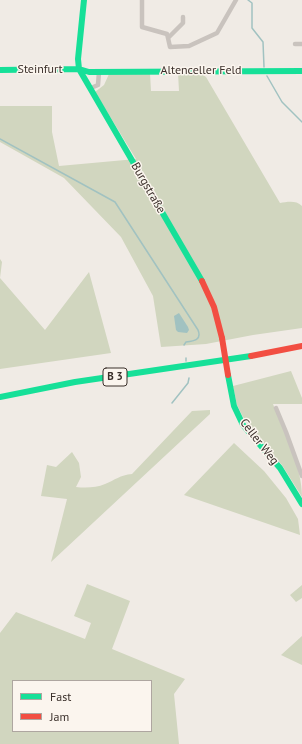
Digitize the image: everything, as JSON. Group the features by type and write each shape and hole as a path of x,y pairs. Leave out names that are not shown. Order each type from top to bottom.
{"main road":[{"path":"79,69 78,59 84,0"},
{"name":"Steinfurt","path":"0,70 79,69"},
{"name":"Altenceller Feld","path":"79,69 89,72 302,71"},
{"name":"Burgstraße","path":"79,69 207,290 214,307 222,338 228,375"},
{"name":"B 3","path":"0,398 50,387 231,360 302,346"},
{"name":"Celler Weg","path":"228,375 234,406 243,425 280,468 302,504"}],"street":[{"path":"142,0 142,27 167,34 170,47 190,46 217,33 236,0"},
{"path":"168,38 183,23 183,17"},
{"path":"295,44 302,44"},
{"path":"91,88 98,85 99,72"},
{"name":"Celler Weg","path":"276,408 302,476"}],"green space":[{"path":"199,72 206,77 280,203 294,202 302,206 302,328 206,344 161,347 153,296 121,237 64,178 0,142 0,106 52,106 52,132 59,166 136,159 95,92 104,85 109,74 150,73 151,91 179,91 178,73"},
{"path":"0,259 2,262 0,278"},
{"path":"89,272 111,353 0,369 0,278 45,330"},
{"path":"291,371 302,398 302,404 273,404 296,461 302,497 282,465 252,430 243,417 237,405 233,386"},
{"path":"210,410 210,414 51,562 67,499 41,496 47,465 56,467 72,452 79,463 81,477 76,487 83,488 102,485 132,474 192,411"},
{"path":"234,443 264,471 286,498 298,519 300,535 184,495"},
{"path":"87,584 130,601 112,649 185,679 174,694 179,744 0,744 0,633 16,612 85,639 91,623 74,616"},
{"path":"302,585 302,598 296,602 290,595"},
{"path":"302,636 302,665 281,655"}],"water":[{"path":"179,313 188,327 189,330 187,333 178,332 176,330 174,316"}],"waterway":[{"path":"248,0 252,3 252,28 263,42 264,67"},
{"path":"267,76 282,102 302,122"},
{"path":"0,139 115,202 198,330 198,338 186,342 184,345"},
{"path":"172,403 188,383 189,378"}],"traffic: fast":[{"path":"84,0 78,59 79,69 202,281"},
{"path":"0,70 79,69 89,72 302,71"},
{"path":"0,397 75,382 251,356"},
{"path":"228,375 234,406 243,425 280,468 302,504"}],"traffic: jam":[{"path":"202,281 214,307 222,338"},
{"path":"222,338 228,375"},
{"path":"251,356 302,346"}]}
